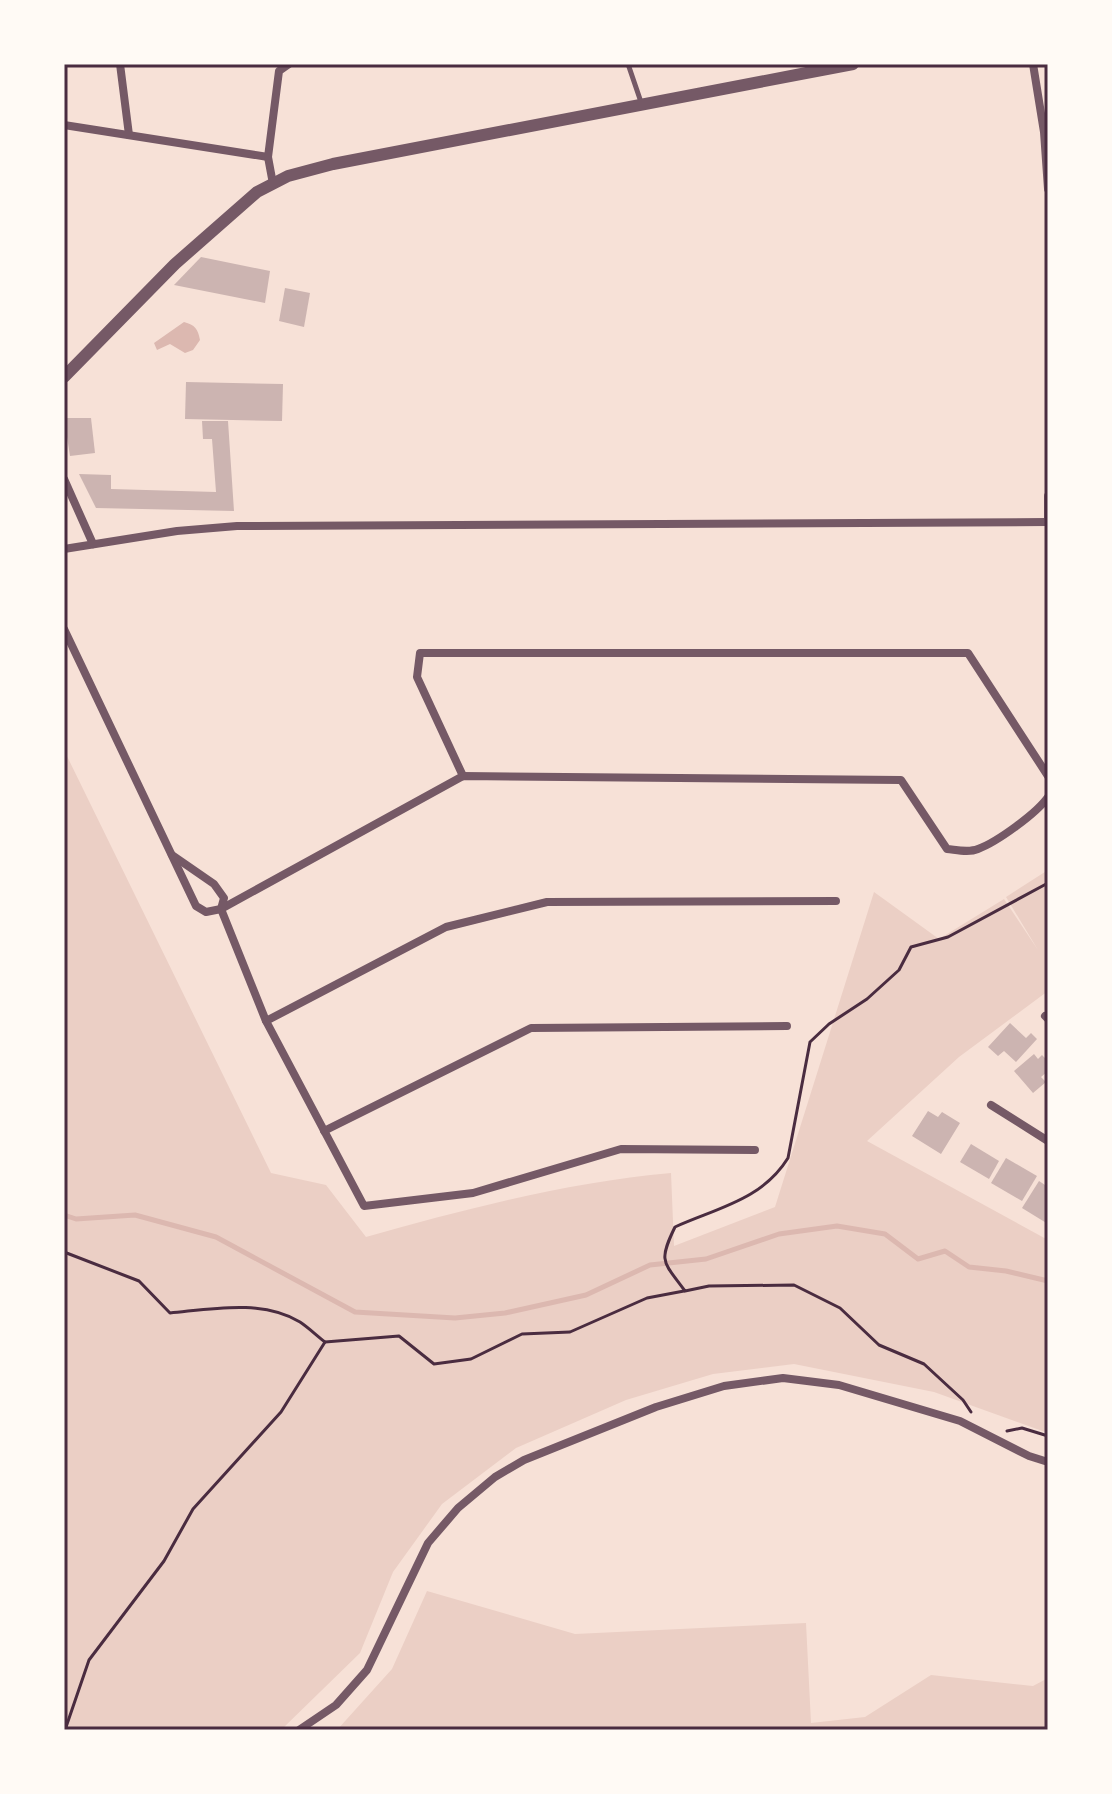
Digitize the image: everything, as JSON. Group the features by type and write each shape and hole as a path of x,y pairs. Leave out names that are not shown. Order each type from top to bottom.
{"street":[{"path":"120,64 129,135"},
{"path":"273,184 268,157 279,71 289,64"},
{"path":"64,377 175,264 257,192 288,176 333,164 853,64"},
{"path":"1033,64 1044,132 1048,189"},
{"path":"64,125 268,157"},
{"path":"64,479 93,544"},
{"path":"64,549 177,531 237,526 1048,522 1048,496"},
{"path":"64,629 196,906 206,912 221,909 463,776 901,780 947,849 963,851 977,850 1039,810 1048,797"},
{"path":"463,776 417,677 420,653 968,653 1048,776"},
{"path":"171,854 219,889 224,898 221,909 266,1021 364,1206 473,1193 621,1149 755,1150"},
{"path":"266,1021 446,927 547,902 836,901"},
{"path":"324,1131 531,1028 787,1026"},
{"path":"991,1105 1048,1141"},
{"path":"299,1730 336,1705 367,1670 428,1543 458,1508 495,1477 524,1460 656,1407 724,1386 783,1378 839,1385 960,1421 1029,1456 1048,1462"}],"lane":[{"path":"628,64 643,106"}],"path":[{"path":"685,1291 665,1261 663,1248 675,1227 737,1204 778,1174 788,1158 810,1042 829,1024 867,999 899,970 911,947 948,937 1048,883"},
{"path":"64,1252 139,1281 170,1313 236,1307 264,1310 299,1321 325,1342 399,1336 434,1364 471,1359 522,1334 570,1332 647,1298 709,1286 794,1285 840,1308 879,1345 924,1364 963,1400 985,1434 1022,1428 1048,1436"},
{"path":"65,1730 89,1660 164,1561 193,1509 281,1412 325,1342"}],"shaded area":[{"path":"184,322 193,326 198,333 200,340 193,350 185,353 170,344 157,350 154,343"},
{"path":"64,750 271,1173 326,1185 366,1237 556,1190 671,1173 674,1246 775,1207 874,892 939,939 1004,899 1038,950 1006,897 1048,870 1048,991 959,1057 867,1141 1048,1240 1048,1433 934,1392 794,1364 713,1374 626,1400 516,1448 442,1504 393,1572 360,1653 281,1730 64,1730"},
{"path":"427,1591 575,1634 806,1623 811,1723 865,1717 931,1675 1033,1686 1048,1678 1048,1730 337,1730 392,1669"}],"building":[{"path":"201,257 270,271 265,303 174,285"},
{"path":"285,288 310,293 304,327 279,321"},
{"path":"186,382 283,384 282,421 185,419"},
{"path":"64,418 91,418 95,453 70,456"},
{"path":"202,421 228,421 234,511 96,508 79,474 111,475 111,489 216,492 212,439 203,439"},
{"path":"1010,1023 1026,1038 1031,1033 1037,1039 1016,1062 1004,1051 998,1056 988,1047"},
{"path":"1034,1054 1038,1059 1042,1055 1048,1061 1048,1071 1041,1077 1046,1082 1033,1093 1014,1071"},
{"path":"928,1111 938,1117 942,1112 960,1123 941,1154 912,1136"},
{"path":"971,1144 999,1161 989,1179 960,1162"},
{"path":"1006,1158 1037,1176 1022,1201 991,1183"},
{"path":"1039,1181 1048,1187 1048,1224 1022,1208"}],"waterway":[{"path":"64,1215 76,1219 135,1215 216,1237 355,1312 455,1318 505,1313 586,1295 650,1265 706,1259 779,1234 837,1226 885,1234 918,1259 945,1251 969,1267 1006,1271 1048,1281"}]}
